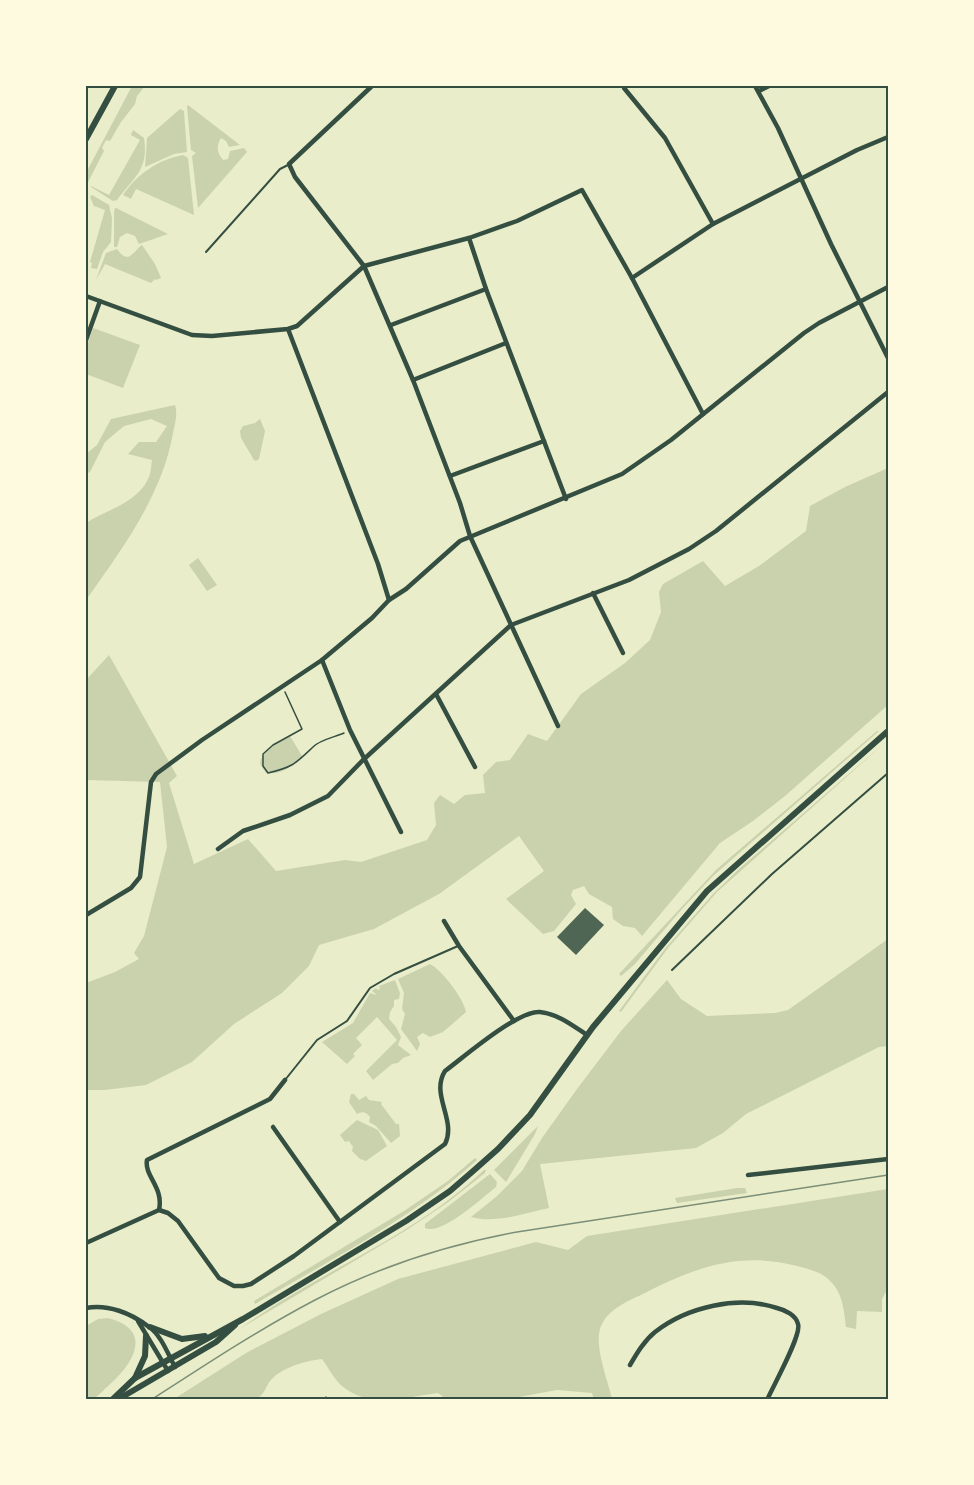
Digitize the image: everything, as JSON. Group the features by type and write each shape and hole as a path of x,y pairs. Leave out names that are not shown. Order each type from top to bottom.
{"street":[{"path":"86,139 115,86"},
{"path":"372,86 289,164 296,177 364,266 413,380 450,476 470,536 558,726"},
{"path":"769,86 757,88 888,358"},
{"path":"624,88 665,138 713,224"},
{"path":"632,278 713,224 801,178 888,137"},
{"path":"86,296 192,335 212,336 288,329 297,326 364,266 469,238 517,221 582,190 632,278 703,414"},
{"path":"469,238 506,343 566,499"},
{"path":"86,915 132,888 140,878 151,782 156,774 202,740 322,660 460,541 622,474 671,440 804,333 888,287"},
{"path":"391,325 486,289"},
{"path":"86,340 100,301"},
{"path":"288,329 378,564 389,600"},
{"path":"413,380 506,343"},
{"path":"218,849 243,831 290,815 328,796 363,760 511,625 646,572 700,542 888,392"},
{"path":"450,476 544,441"},
{"path":"593,593 623,653"},
{"path":"322,660 363,760 400,832"},
{"path":"436,693 475,767"},
{"path":"112,1400 135,1378 243,1319 392,1230 458,1185 517,1131 586,1035 681,919 707,891 888,731"},
{"path":"444,921 459,946 513,1021"},
{"path":"86,1243 159,1210 168,1213 178,1221 212,1271 227,1284 234,1286 251,1284 294,1256 445,1144 448,1130 439,1087 440,1079 445,1071 524,1014 541,1012 560,1018 586,1035"},
{"path":"159,1210 160,1197 146,1167 147,1160 270,1099 285,1080"},
{"path":"273,1127 340,1222"},
{"path":"748,1175 888,1159"},
{"path":"630,1365 640,1348 654,1332 692,1312 713,1305 745,1301 762,1304 786,1311 799,1324 797,1338 767,1400"},
{"path":"86,1308 122,1311 150,1327 182,1339 214,1334"},
{"path":"117,1400 216,1342 243,1319"},
{"path":"138,1321 168,1371"},
{"path":"150,1327 176,1367"},
{"path":"135,1378 145,1356 146,1336"}],"lane":[{"path":"206,252 280,170 289,164"},
{"path":"672,970 772,874 888,773"},
{"path":"285,1080 318,1040 348,1021 370,988 386,978 459,946"}],"path":[{"path":"283,688 302,729 273,745 263,754 263,766 268,772 290,768 313,747 350,730"}],"green space":[{"path":"132,86 145,86 110,141 106,140 102,148 104,151 86,186 86,173"},
{"path":"188,105 240,145 229,147 221,138 218,149 223,160 228,159 230,151 244,148 247,152 198,208 192,156 196,153 191,150"},
{"path":"180,109 184,111 187,152 174,154 145,167 147,138"},
{"path":"133,130 144,138 142,166 117,200 113,201 91,186 109,195 140,140 131,135"},
{"path":"183,155 188,158 194,215 136,189 131,199 123,195 135,180 149,169 165,160"},
{"path":"92,195 109,205 112,218 111,242 103,252 97,269 91,268 92,263 90,262 105,210 94,206 90,197"},
{"path":"115,208 168,234 139,244 135,236 127,233 120,237 117,247 114,247"},
{"path":"142,245 161,278 151,283 105,264 96,280 106,253 117,249 128,257"},
{"path":"93,328 140,345 123,388 86,374 86,349"},
{"path":"175,405 176,419 168,456 150,500 139,521 86,600 86,523 129,500 143,487 150,475 152,460 128,454 139,442 156,442 167,426 151,419 124,426 105,442 90,472 86,474 86,454 97,445 111,419"},
{"path":"260,419 265,431 259,459 256,461 241,438 240,431 243,426"},
{"path":"888,468 888,705 785,796 720,843 642,936 635,928 623,926 613,919 612,907 589,894 584,886 573,890 571,895 576,904 554,931 543,934 506,899 544,871 519,836 439,894 374,929 319,945 309,966 282,993 234,1024 192,1062 146,1085 86,1090 86,983 115,972 139,959 134,953 144,936 167,847 160,782 86,780 86,680 109,655 177,776 169,783 194,864 248,839 276,871 345,860 361,862 427,840 436,825 434,803 440,795 454,804 465,795 485,793 483,775 496,762 510,760 528,734 547,741 581,694 625,663 650,640 661,612 659,592 663,584 703,561 725,586 759,566 806,531 810,506"},
{"path":"198,558 217,585 207,591 189,565"},
{"path":"879,731 713,876 634,965 621,976 619,974 717,869"},
{"path":"290,736 302,756 286,769 277,773 266,773 260,764 261,759 271,747"},
{"path":"888,740 717,892 668,948 621,1012 619,1011 664,950 713,894"},
{"path":"888,939 888,1046 879,1047 746,1114 723,1133 696,1148 540,1164 549,1208 500,1219 471,1217 496,1197 522,1171 542,1138 621,1031 667,980 681,999 707,1016 775,1013 788,1010"},
{"path":"430,964 452,985 466,1012 443,1032 430,1037 423,1033 417,1037 420,1044 417,1051 401,1029 405,1014 402,1009 404,993 398,979"},
{"path":"395,980 400,993 399,999 394,1000 389,1019 401,1037 398,1045 411,1055 392,1064 373,1080 366,1071 397,1040 377,1017 356,1038 362,1045 347,1064 322,1042 353,1023 370,993 377,995 372,991"},
{"path":"351,1094 359,1100 366,1096 369,1100 382,1102 381,1104 396,1124 399,1124 400,1136 391,1143 376,1126 369,1122 370,1117 367,1114 363,1112 357,1114 349,1102"},
{"path":"357,1120 378,1130 387,1146 366,1161 360,1159 352,1151 353,1147 349,1141 345,1142 340,1135"},
{"path":"538,1126 535,1134 506,1182 494,1170"},
{"path":"475,1158 477,1160 452,1181 399,1219 255,1304 254,1301 404,1211 448,1181"},
{"path":"486,1170 485,1173 447,1203 405,1231 241,1328 427,1215 457,1194"},
{"path":"490,1174 497,1182 496,1187 472,1207 441,1227 425,1228 425,1224"},
{"path":"745,1188 747,1193 677,1203 675,1198"},
{"path":"888,1189 888,1288 882,1299 882,1312 857,1311 856,1329 846,1327 840,1297 834,1286 823,1275 806,1268 776,1262 737,1261 700,1269 682,1276 627,1302 610,1313 602,1324 599,1341 612,1399 594,1399 592,1393 557,1390 508,1399 446,1399 438,1393 401,1399 376,1399 353,1393 342,1386 322,1359 287,1368 275,1376 264,1392 255,1399 174,1399 246,1353 321,1314 398,1279 536,1242 568,1250 587,1236"},
{"path":"108,1318 123,1324 131,1331 135,1339 135,1349 125,1369 96,1397 88,1399 86,1393 86,1326 98,1319"}],"building":[{"path":"585,908 604,925 576,955 557,937"}],"tram line":[{"path":"151,1400 294,1311 363,1277 413,1258 465,1243 517,1232 888,1175"}]}
